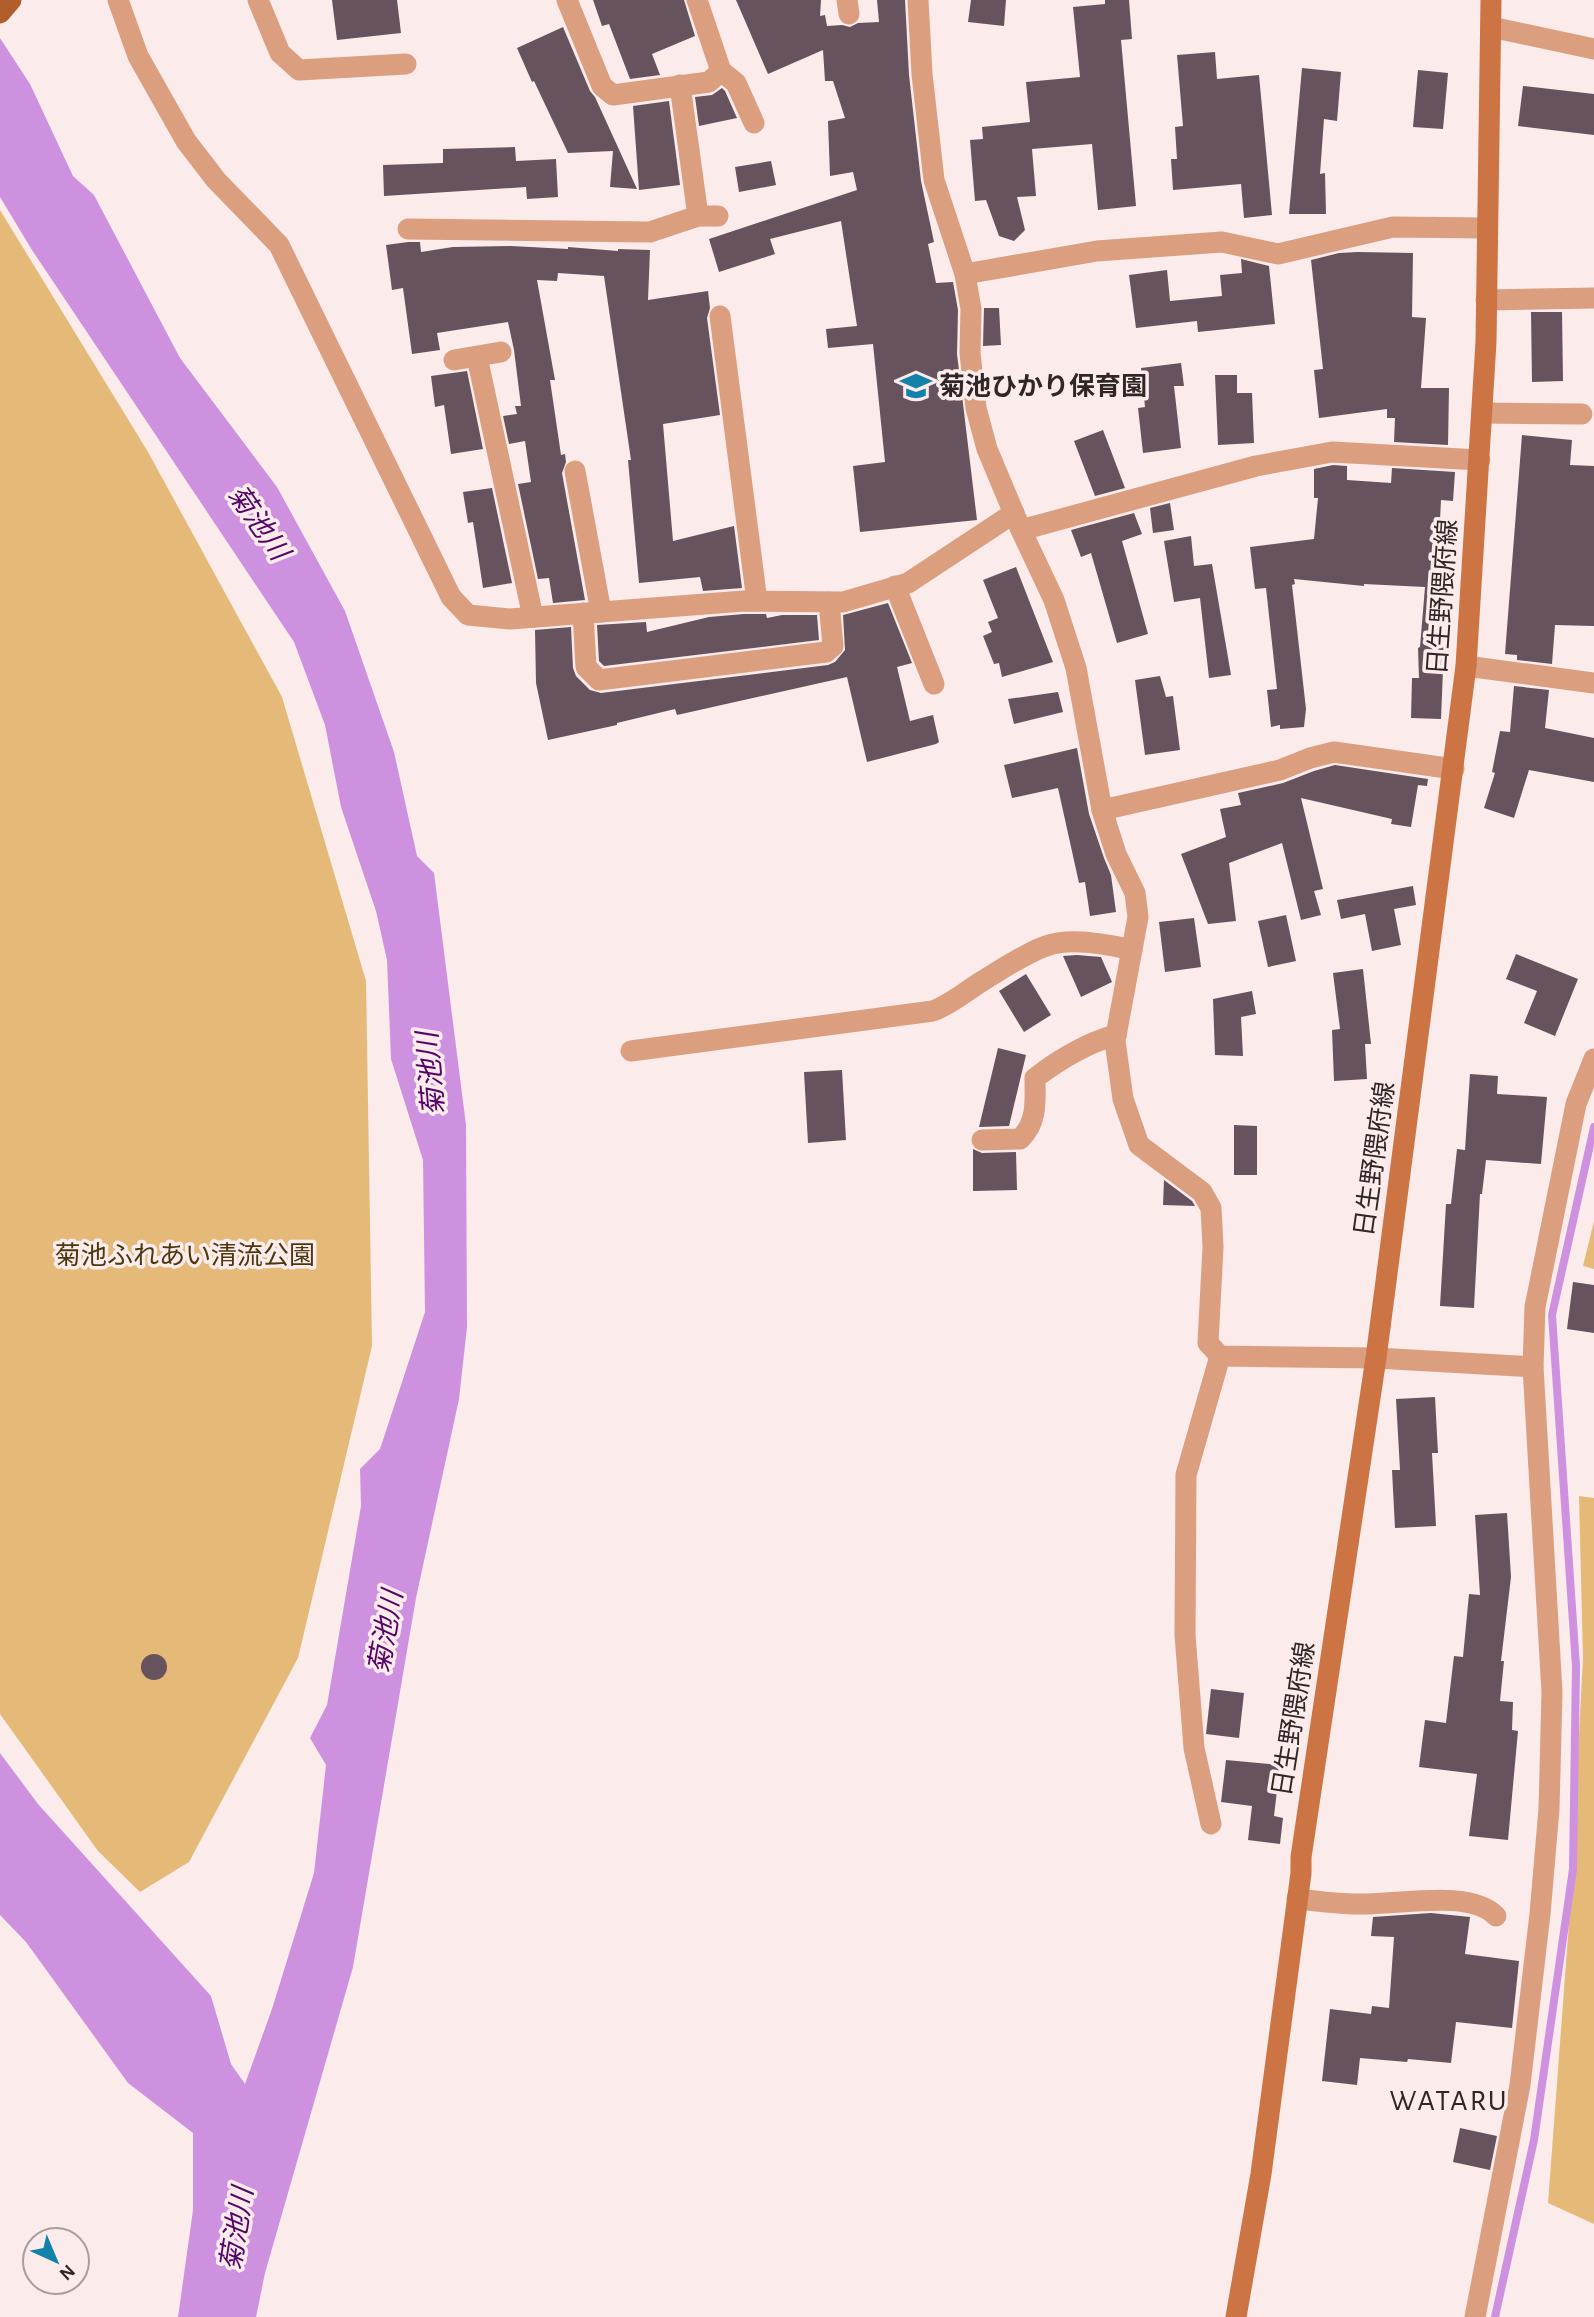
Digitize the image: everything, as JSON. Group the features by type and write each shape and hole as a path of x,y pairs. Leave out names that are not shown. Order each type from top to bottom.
{"main road":[{"path":"0,13 11,0"},
{"name":"日生野隈府線","path":"1236,2317 1261,2174 1303,1843 1376,1358 1466,666 1482,413 1491,0"}],"street":[{"path":"118,0 138,56 186,141 216,180 279,245 451,597 468,615 510,618 757,601 843,602 908,583 1018,522 1256,466 1332,452 1480,460"},
{"path":"258,0 280,53 299,70 406,64"},
{"path":"567,0 602,86 613,95 709,82 721,71"},
{"path":"697,0 721,71 736,83 754,123"},
{"path":"918,0 922,74 934,180 965,274 971,309 970,353 976,408 987,449 1054,600 1076,668 1102,810 1116,854 1135,893 1138,917 1115,1041 1123,1099 1139,1145 1202,1192 1211,1208 1213,1247 1208,1343 1220,1356 1376,1358 1533,1367"},
{"path":"1491,27 1594,49"},
{"path":"408,229 650,232 708,216 680,85"},
{"path":"965,274 1097,251 1222,242 1278,254 1392,227 1486,228"},
{"path":"1486,300 1594,298"},
{"path":"720,316 757,601"},
{"path":"454,360 501,352"},
{"path":"477,357 533,617"},
{"path":"1482,413 1582,414"},
{"path":"575,471 592,612 586,667 599,680 826,652 833,646 829,602"},
{"path":"895,586 934,684"},
{"path":"1466,666 1594,683"},
{"path":"1102,810 1280,770 1334,752 1454,769"},
{"path":"631,1051 933,1012 1045,946 1061,942 1108,944 1132,950"},
{"path":"982,1140 1020,1139 1027,1132 1035,1115 1035,1077 1057,1060 1116,1035"},
{"path":"1475,2317 1520,2085 1549,1809 1552,1692 1533,1367 1535,1307 1576,1104 1594,1059"},
{"path":"1212,1824 1194,1748 1187,1660 1186,1475 1220,1356"},
{"path":"1297,1899 1359,1905 1472,1902 1496,1916"}],"green space":[{"name":"菊池ふれあい清流公園","path":"0,210 148,452 282,697 366,981 372,1346 298,1658 189,1862 140,1892 98,1851 0,1714"},
{"path":"1594,1221 1594,1269 1583,1266"},
{"path":"1579,1496 1594,1498 1594,2224 1548,2203 1570,1910 1583,1658"}],"water":[{"name":"菊池川","path":"0,38 30,84 73,176 94,195 180,358 277,487 345,611 394,752 417,856 434,873 466,1125 467,1327 459,1399 416,1598 353,1967 265,2273 256,2317 178,2317 193,2210 193,2133 128,2083 26,1942 0,1915 0,1753 38,1804 211,1996 231,2064 245,2084 272,2009 314,1873 326,1765 310,1738 327,1705 361,1506 360,1469 380,1449 425,1312 423,1160 391,1059 387,960 376,911 341,807 325,725 294,642 32,250 0,197"}],"building":[{"path":"332,0 397,0 401,33 337,40"},
{"path":"593,0 684,0 695,36 652,54 660,75 630,79 609,24 602,26"},
{"path":"736,0 821,0 820,16 825,15 827,26 850,27 858,23 879,22 877,0 905,0 909,75 921,181 934,242 928,244 936,283 953,282 958,310 957,354 977,520 860,532 853,466 885,462 873,344 828,348 826,329 857,326 841,221 770,239 775,254 719,272 709,239 857,190 853,172 830,176 828,121 845,118 833,81 825,81 823,50 768,74"},
{"path":"971,0 1006,0 1004,26 968,22"},
{"path":"1105,0 1129,0 1132,39 1121,40 1136,206 1098,210 1092,144 1032,149 1036,196 1017,197 1025,230 1014,241 999,236 986,200 975,201 970,140 983,139 982,127 1030,122 1026,82 1080,77 1073,7 1105,4"},
{"path":"563,27 637,189 610,187 613,151 568,153 534,81 532,82 517,48"},
{"path":"1215,52 1217,79 1259,75 1272,215 1244,218 1241,184 1173,190 1171,159 1177,159 1175,127 1183,126 1177,55"},
{"path":"1302,68 1341,72 1337,121 1324,119 1320,174 1325,173 1326,214 1289,214"},
{"path":"1418,70 1448,73 1443,129 1413,127"},
{"path":"1523,86 1594,94 1594,135 1518,126"},
{"path":"722,88 737,118 699,126 695,97 712,95"},
{"path":"669,101 680,185 639,190 633,106"},
{"path":"515,147 516,161 556,159 558,197 527,199 526,187 384,196 383,165 443,163 443,149"},
{"path":"771,161 776,185 739,192 735,167"},
{"path":"420,242 421,252 453,247 511,246 650,250 648,300 708,291 710,308 707,318 720,415 663,424 673,541 734,526 742,588 703,591 700,577 639,583 628,460 631,460 604,276 558,273 557,281 537,280 555,380 550,380 561,455 565,454 566,462 562,473 585,600 553,603 549,578 538,579 518,484 531,482 525,441 509,444 503,416 517,414 515,406 521,406 508,322 437,333 440,350 412,354 403,288 392,290 386,245"},
{"path":"1339,253 1413,253 1412,317 1426,318 1421,388 1449,388 1448,445 1394,442 1395,418 1387,418 1387,409 1319,418 1314,370 1323,369 1311,260"},
{"path":"1241,259 1269,266 1275,324 1198,332 1197,321 1136,328 1129,275 1167,270 1170,301 1222,296 1220,275 1242,273"},
{"path":"984,308 999,308 1001,345 983,346"},
{"path":"1531,312 1562,312 1563,381 1532,382"},
{"path":"1181,363 1184,386 1174,386 1181,448 1143,453 1138,408 1145,407 1141,368"},
{"path":"467,371 483,449 451,454 444,405 435,407 431,376"},
{"path":"1215,375 1237,375 1237,393 1252,393 1254,443 1218,445"},
{"path":"1103,430 1125,488 1095,496 1074,441"},
{"path":"1522,435 1572,440 1570,465 1594,466 1594,626 1555,625 1552,664 1517,660 1517,655 1505,654"},
{"path":"1333,465 1347,466 1347,480 1391,483 1392,468 1455,472 1453,501 1441,500 1437,565 1440,565 1446,670 1443,670 1441,719 1411,718 1412,678 1419,678 1418,648 1425,587 1364,586 1294,579 1295,584 1292,585 1306,709 1304,727 1271,727 1267,690 1277,689 1266,588 1255,589 1250,547 1314,539 1318,498 1314,498 1314,469"},
{"path":"492,488 512,583 483,588 473,522 468,523 463,492"},
{"path":"1170,503 1174,530 1153,533 1150,508"},
{"path":"1134,513 1142,534 1122,541 1148,634 1117,643 1091,553 1081,557 1071,530"},
{"path":"1191,536 1194,566 1212,564 1231,675 1209,678 1200,598 1174,602 1164,541"},
{"path":"1016,567 1053,662 1002,677 999,663 994,664 983,636 992,632 988,622 998,618 983,580"},
{"path":"888,603 912,663 897,667 910,721 933,715 939,742 936,744 867,762 847,677 677,715 675,709 548,740 536,683 535,630 571,627 573,668 576,676 590,690 601,693 828,665 835,662 845,650 843,615"},
{"path":"766,614 767,618 817,615 819,640 604,666 599,661 597,625 646,622 647,632 709,617"},
{"path":"1160,676 1166,697 1173,696 1180,750 1145,755 1135,680"},
{"path":"1514,686 1549,690 1545,728 1594,738 1594,782 1529,770 1514,818 1484,808 1495,773 1492,772 1500,731 1510,732"},
{"path":"1058,692 1063,712 1014,724 1008,699"},
{"path":"1077,748 1089,814 1111,875 1116,912 1090,916 1085,882 1079,883 1058,788 1012,798 1004,765"},
{"path":"1335,765 1428,779 1427,786 1418,785 1411,827 1391,824 1392,819 1301,798 1323,889 1314,891 1321,915 1301,920 1282,843 1229,863 1236,921 1208,924 1181,854 1226,837 1220,809 1241,805 1238,793 1283,783"},
{"path":"1413,886 1416,905 1394,909 1401,945 1372,951 1365,914 1341,919 1337,900"},
{"path":"1286,915 1296,961 1268,967 1258,921"},
{"path":"1194,918 1201,967 1165,972 1159,922"},
{"path":"1516,954 1578,979 1555,1036 1524,1023 1537,991 1506,979"},
{"path":"1063,956 1101,957 1112,982 1081,997"},
{"path":"1363,969 1371,1044 1365,1044 1367,1079 1334,1081 1332,1030 1340,1029 1333,973"},
{"path":"1026,974 1051,1015 1024,1032 999,991"},
{"path":"1252,991 1256,1014 1241,1017 1243,1056 1215,1055 1213,999"},
{"path":"998,1048 1026,1055 1009,1126 979,1127"},
{"path":"842,1070 846,1140 808,1143 804,1072"},
{"path":"1470,1074 1498,1076 1497,1094 1547,1097 1541,1164 1486,1160 1480,1194 1474,1308 1440,1306 1446,1204 1451,1204 1457,1149 1465,1150"},
{"path":"1234,1125 1257,1126 1257,1175 1234,1175"},
{"path":"973,1149 982,1153 1016,1152 1017,1190 973,1191"},
{"path":"1164,1180 1192,1201 1195,1206 1163,1205"},
{"path":"1573,1282 1594,1285 1594,1333 1567,1329"},
{"path":"1435,1397 1438,1453 1432,1453 1436,1526 1395,1528 1392,1470 1400,1470 1396,1399"},
{"path":"1507,1513 1511,1577 1501,1661 1504,1661 1500,1701 1513,1702 1512,1730 1518,1731 1508,1840 1469,1836 1477,1774 1419,1767 1425,1720 1446,1723 1454,1656 1463,1657 1469,1594 1480,1595 1475,1515"},
{"path":"154,1654 163,1658 167,1667 163,1676 154,1680 145,1676 141,1667 145,1658"},
{"path":"1211,1689 1244,1693 1239,1738 1206,1734"},
{"path":"1226,1760 1280,1765 1274,1816 1283,1818 1280,1844 1248,1840 1252,1806 1221,1802"},
{"path":"1431,1913 1470,1917 1465,1954 1519,1961 1512,2028 1456,2022 1451,2063 1360,2058 1357,2085 1322,2081 1330,2009 1371,2014 1372,2006 1389,2008 1394,1937 1371,1936 1373,1917"},
{"path":"1460,2128 1497,2136 1490,2170 1453,2162"}],"waterway":[{"path":"1495,2317 1534,2140 1573,1869 1576,1666 1552,1315 1594,1127"}],"place":[{"name":"菊池ひかり保育園","path":"916,386"}],"district":[{"name":"WATARU","path":"1449,2100"}]}
